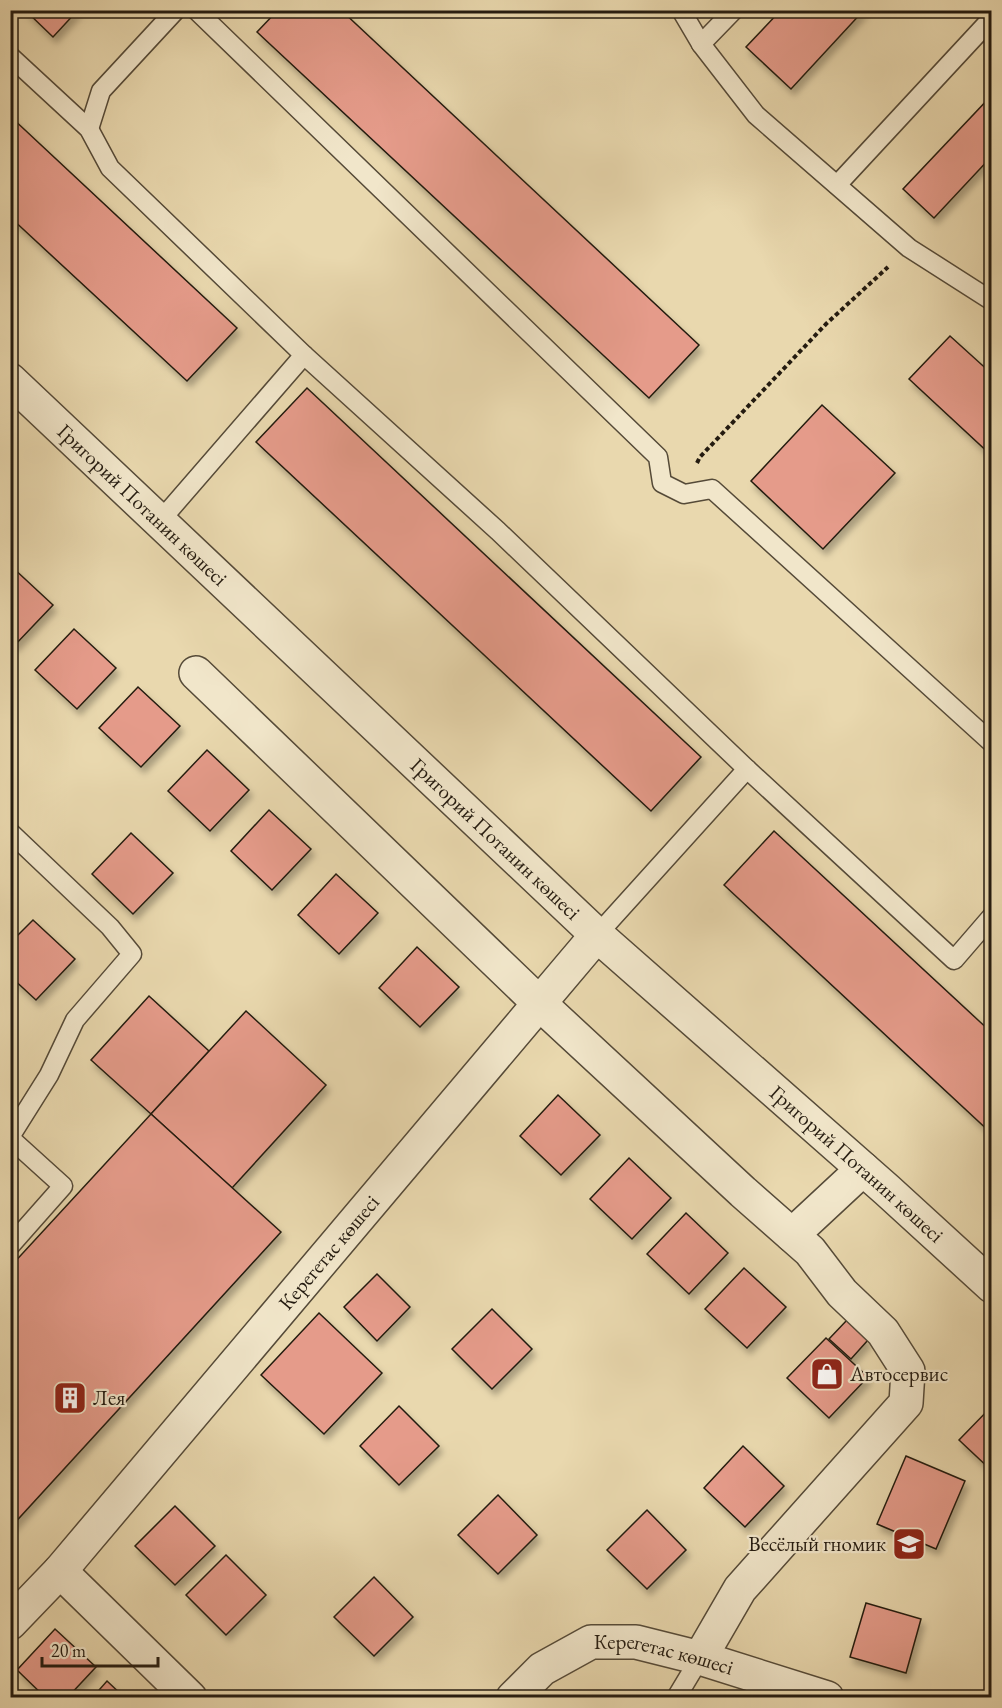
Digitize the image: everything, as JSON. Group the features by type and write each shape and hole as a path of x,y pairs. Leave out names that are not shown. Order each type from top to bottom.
{"street":[{"name":"Григорий Потанин көшесі","path":"10,380 597,935 863,1168 992,1287"},
{"path":"196,673 539,1003 810,1251 842,1293 883,1332 908,1371 906,1403 740,1589 700,1658"},
{"name":"Керегетас көшесі","path":"10,1623 60,1571 597,935"},
{"path":"792,1235 863,1168"},
{"path":"60,1571 190,1698"},
{"name":"Керегетас көшесі","path":"513,1698 542,1669 591,1642 636,1642 700,1658 827,1698"}],"lane":[{"path":"89,129 101,92 176,10"},
{"path":"196,10 658,457 662,483 684,494 712,489 992,742"},
{"path":"681,10 701,44 756,115 909,248 992,300"},
{"path":"701,44 734,10"},
{"path":"837,185 992,18"},
{"path":"10,56 89,129 110,168 304,355 498,531 747,769 954,960 992,916"},
{"path":"160,521 304,355"},
{"path":"597,935 747,769"},
{"path":"10,832 110,927 132,954 75,1020 49,1075 10,1138 63,1186 10,1246"},
{"path":"676,1698 700,1658"}],"path":[{"path":"684,494 700,457 826,324 909,248"}],"building":[{"path":"25,10 78,10 53,37"},
{"path":"278,10 341,10 699,345 649,398 257,32"},
{"path":"781,10 864,10 791,89 746,47"},
{"path":"992,95 992,156 934,218 903,189"},
{"path":"10,116 237,328 187,381 10,217"},
{"path":"950,336 992,374 992,456 909,379"},
{"path":"307,388 701,757 651,811 256,442"},
{"path":"822,405 895,473 823,549 751,481"},
{"path":"11,566 53,605 14,646 10,642"},
{"path":"74,629 116,668 77,709 35,670"},
{"path":"138,687 180,726 141,767 99,728"},
{"path":"207,750 249,790 210,831 168,791"},
{"path":"269,810 311,849 272,890 231,851"},
{"path":"774,831 992,1033 992,1134 724,885"},
{"path":"131,833 173,873 133,914 92,874"},
{"path":"336,874 378,913 339,954 298,915"},
{"path":"33,920 75,959 36,1000 10,976 10,943"},
{"path":"417,947 459,987 420,1027 379,988"},
{"path":"149,996 209,1051 151,1114 91,1060"},
{"path":"246,1011 326,1085 232,1188 151,1114"},
{"path":"558,1095 600,1135 561,1175 520,1136"},
{"name":"Лея","path":"151,1114 281,1232 10,1528 10,1267"},
{"path":"629,1158 671,1198 632,1239 590,1199"},
{"path":"686,1213 728,1253 689,1294 647,1254"},
{"path":"744,1268 786,1307 747,1348 705,1309"},
{"path":"377,1274 410,1307 377,1341 344,1307"},
{"path":"492,1309 532,1349 492,1389 452,1349"},
{"path":"319,1313 382,1373 324,1434 261,1375"},
{"path":"847,1320 868,1340 851,1359 829,1339"},
{"path":"826,1338 868,1377 829,1418 787,1378"},
{"path":"399,1406 439,1446 399,1485 360,1446"},
{"path":"992,1406 992,1471 959,1440"},
{"path":"743,1446 784,1486 745,1527 704,1488"},
{"path":"906,1456 965,1481 936,1549 877,1524"},
{"path":"498,1495 537,1535 498,1574 458,1535"},
{"path":"175,1506 215,1546 175,1585 135,1546"},
{"path":"647,1510 686,1550 647,1589 607,1550"},
{"path":"226,1555 266,1595 226,1635 186,1595"},
{"path":"374,1577 413,1617 374,1656 334,1617"},
{"path":"866,1603 921,1619 906,1673 850,1657"},
{"path":"55,1629 96,1667 67,1698 46,1698 17,1670"},
{"path":"107,1681 125,1698 92,1698"}],"place":[{"name":"Автосервис","path":"827,1374"},
{"name":"Лея","path":"70,1398"},
{"name":"Весёлый гномик","path":"909,1544"}]}
